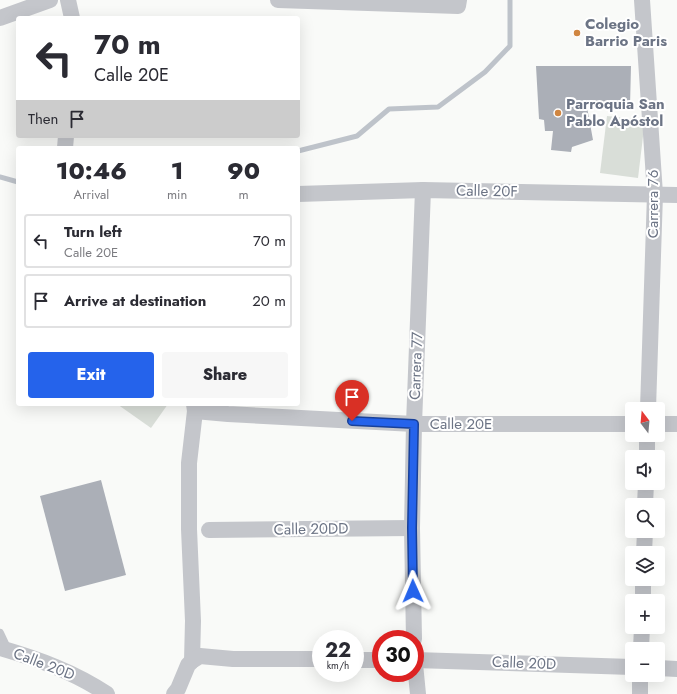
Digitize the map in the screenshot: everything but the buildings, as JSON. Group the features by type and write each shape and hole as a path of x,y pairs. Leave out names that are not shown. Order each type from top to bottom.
{"street":[{"path":"0,18 50,0"},
{"path":"68,0 72,16"},
{"path":"278,0 458,3"},
{"name":"Carrera 76","path":"642,0 655,194 648,402"},
{"name":"Calle 20F","path":"300,194 423,190 677,195"},
{"name":"Carrera 77","path":"414,630 412,528 414,424 423,190"},
{"path":"192,661 193,621 189,529 189,470 195,407"},
{"name":"Calle 20E","path":"195,407 228,414 414,424 625,424"},
{"path":"665,424 677,424"},
{"name":"Calle 20DD","path":"209,530 412,528"},
{"name":"Calle 20D","path":"4,649 47,663 92,684 107,694"},
{"path":"174,694 178,690 188,666 192,661 200,656 233,659 312,659"},
{"name":"Calle 20D","path":"424,660 625,667"},
{"path":"665,668 677,668"},
{"path":"417,682 418,694"},
{"path":"640,682 640,694"}],"lane":[{"path":"0,633 4,649"}],"shaded area":[{"path":"607,116 645,120 638,178 600,173"},
{"path":"120,406 167,406 151,428"}],"waterway":[{"path":"300,150 357,136 389,109 438,107 485,72 510,46 510,0"},
{"path":"0,177 16,181"}],"place":[{"name":"Colegio Barrio Paris","path":"577,33"},
{"name":"Parroquia San Pablo Apóstol","path":"558,113"}],"route":[{"path":"352,421 414,424 412,528 413,591"}]}
